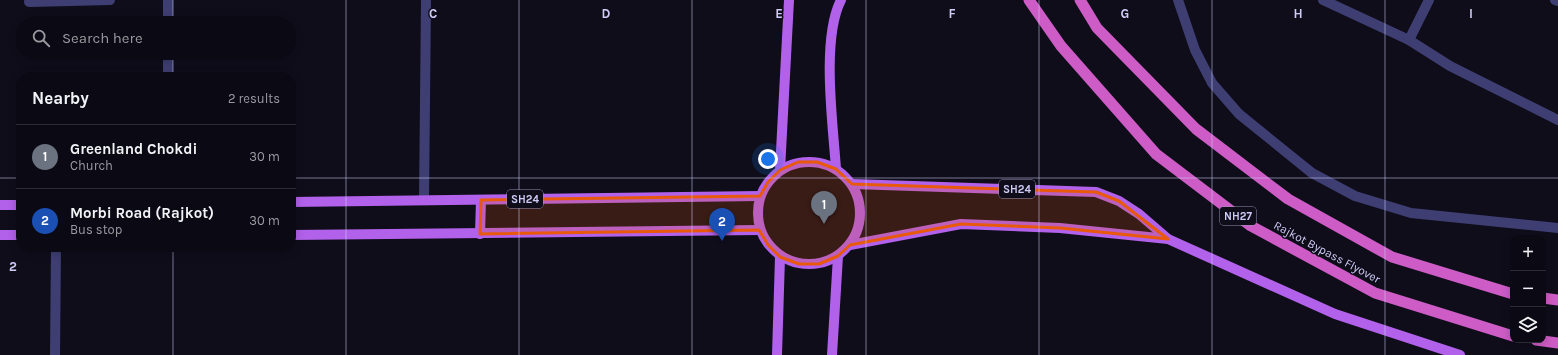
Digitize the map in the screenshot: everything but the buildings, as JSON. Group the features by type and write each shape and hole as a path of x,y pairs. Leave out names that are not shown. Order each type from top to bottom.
{"highway":[{"name":"Rajkot Bypass Flyover","path":"1029,0 1061,46 1156,154 1251,226 1375,293 1510,335"},
{"path":"1080,0 1097,28 1196,129 1288,199 1392,257 1510,293"},
{"path":"1546,298 1558,300"},
{"path":"1546,341 1558,343"}],"main road":[{"path":"780,170 789,0"},
{"path":"836,169 829,58 837,8 841,0"},
{"path":"798,162 817,162 836,169 852,184 860,204 859,225 850,245 838,256 820,264 799,264 780,257 768,245 760,230 757,219 760,196 768,182 780,170 798,162"},
{"name":"SH24","path":"852,184 1096,192 1119,201 1139,214 1168,239 1335,314 1460,355"},
{"name":"SH24","path":"296,202 760,196"},
{"path":"480,234 481,200"},
{"path":"0,205 16,205"},
{"name":"SH24","path":"850,245 961,224 1060,228 1168,239"},
{"path":"296,235 760,230"},
{"path":"0,235 16,235"},
{"path":"832,355 838,256"},
{"path":"777,355 780,257"}],"street":[{"path":"29,2 110,0"},
{"path":"168,0 168,16"},
{"path":"424,200 426,0"},
{"path":"1178,0 1195,50 1212,83 1239,114 1312,172 1355,196 1411,213 1558,228"},
{"path":"1323,0 1409,40 1450,66 1558,120"},
{"path":"1409,40 1429,0"},
{"path":"168,60 168,72"},
{"path":"55,355 56,252"}],"highlighted area":[{"path":"798,162 817,162 836,169 852,184 1096,192 1119,201 1168,239 1060,228 961,224 850,245 838,256 819,264 799,264 780,257 768,245 759,230 480,234 481,200 760,196 768,182 780,170"}],"place":[{"name":"Greenland Chokdi","path":"824,224"},
{"name":"Morbi Road (Rajkot)","path":"722,241"}]}
